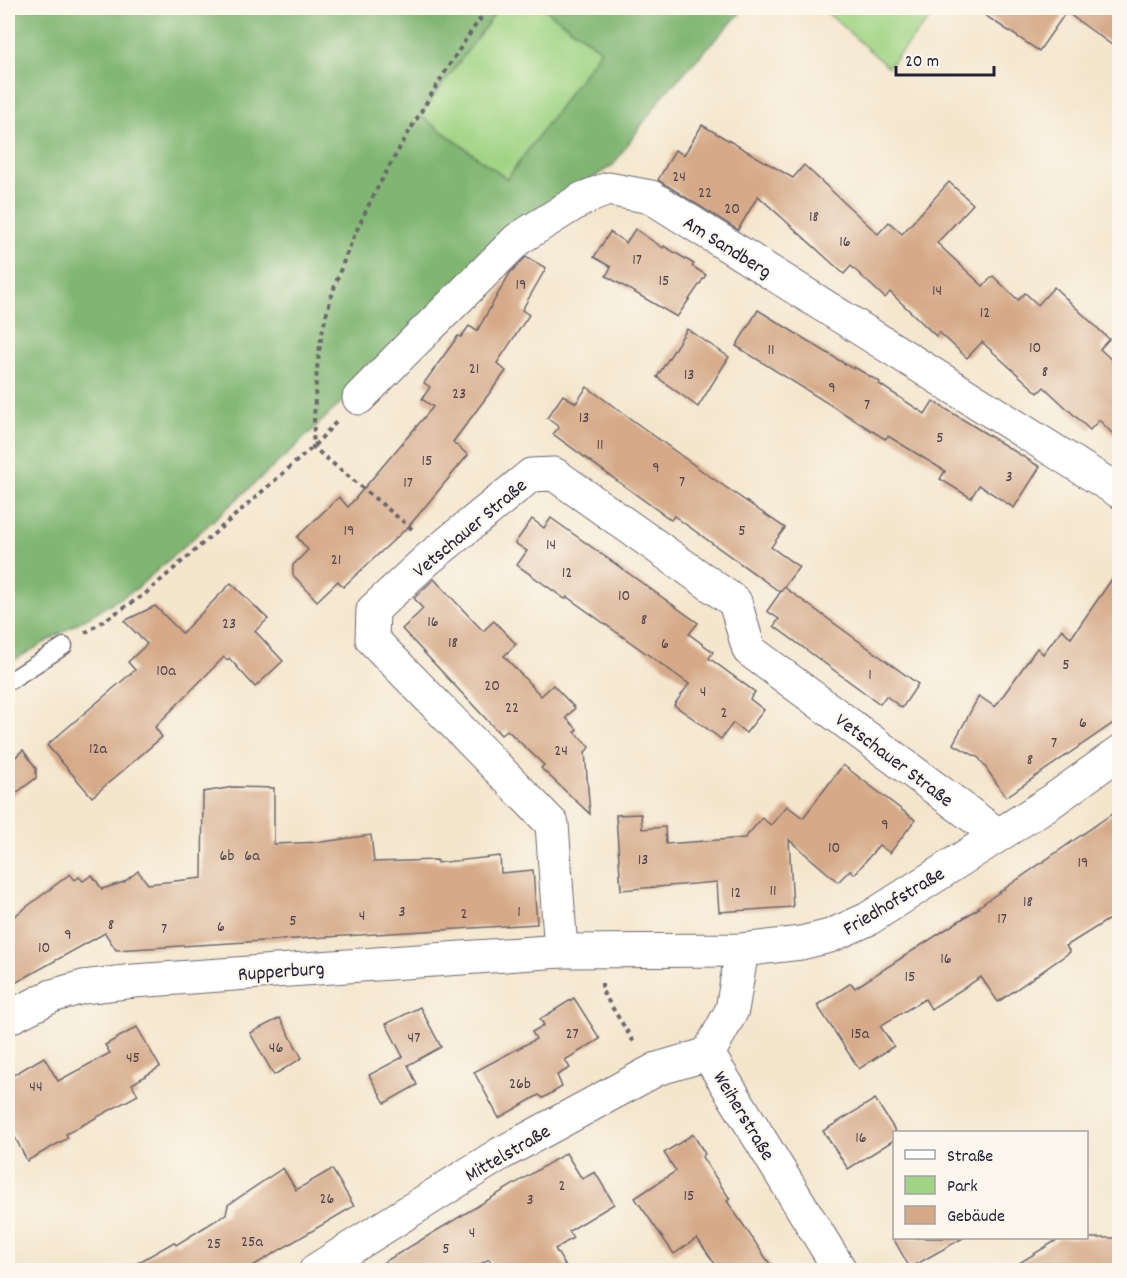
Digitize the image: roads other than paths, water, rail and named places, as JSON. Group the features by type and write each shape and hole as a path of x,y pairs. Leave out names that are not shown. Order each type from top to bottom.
{"street":[{"name":"Am Sandberg","path":"359,398 518,239 582,199 608,189 651,197 1119,492"},
{"name":"Vetschauer Straße","path":"561,951 552,824 372,639 372,610 438,551 531,475 554,474 735,602 749,650 998,835"},
{"name":"Friedhofstraße","path":"561,951 742,950 801,944 839,932 868,919 1052,801 1119,752"},
{"name":"Weiherstraße","path":"742,950 732,1010 708,1054 840,1270"},
{"name":"Rupperburg","path":"8,1018 52,996 83,987 191,977 561,951"},
{"name":"Mittelstraße","path":"316,1270 500,1154 657,1069 708,1054"}],"lane":[{"path":"8,682 64,646"}]}
